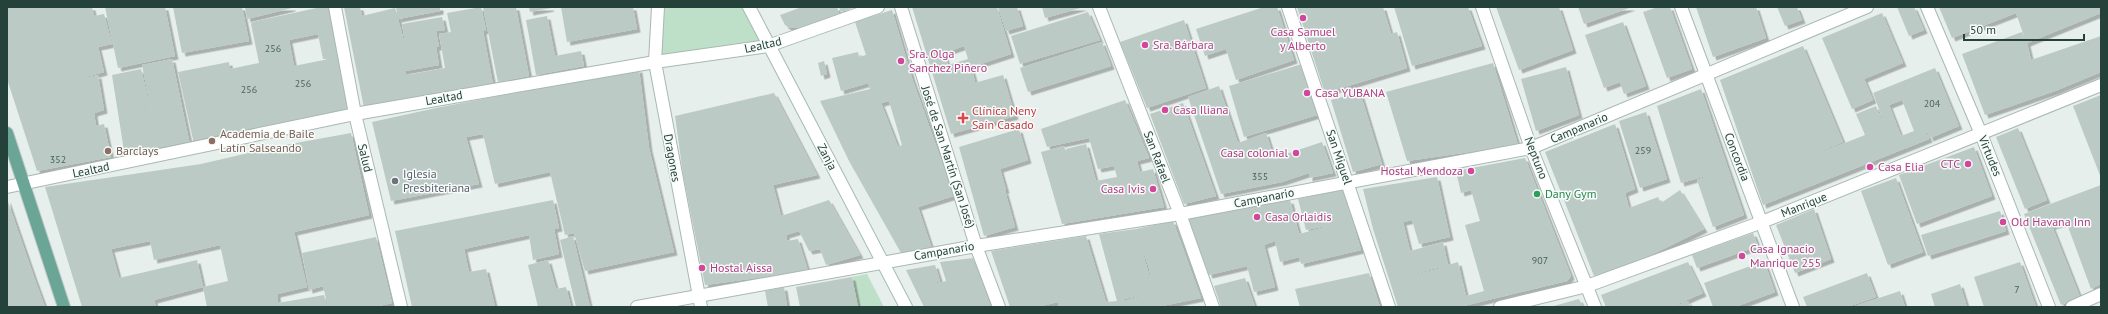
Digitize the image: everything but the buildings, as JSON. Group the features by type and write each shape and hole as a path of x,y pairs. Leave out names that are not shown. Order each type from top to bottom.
{"main road":[{"path":"7,134 64,307"}],"street":[{"name":"Salud","path":"335,7 355,114 401,307"},
{"name":"Dragones","path":"658,7 655,62 699,301"},
{"name":"Zanja","path":"749,7 768,46 906,307"},
{"name":"Lealtad","path":"7,187 355,114 655,62 768,46 878,7"},
{"name":"José de San Martín (San José)","path":"901,7 976,246 999,307"},
{"name":"San Rafael","path":"1100,7 1180,214 1213,307"},
{"name":"San Miguel","path":"1288,7 1389,307"},
{"name":"Neptuno","path":"1482,7 1531,148 1595,307"},
{"name":"Concordia","path":"1681,7 1793,307"},
{"name":"Campanario","path":"637,307 699,301 883,263 976,246 1180,214 1531,148 1867,7"},
{"name":"Virtudes","path":"1927,7 1981,134 2050,307"},
{"name":"Manrique","path":"1500,307 1587,286 1762,222 2101,85"},
{"path":"2072,307 2101,294"}],"green space":[{"path":"658,7 749,7 768,46 655,62"},
{"path":"867,274 884,307 858,307 852,277"}],"place":[{"name":"Casa Samuel y Alberto","path":"1303,18"},
{"name":"Sra. Bárbara","path":"1145,45"},
{"name":"Sra. Olga Sanchez Piñero","path":"901,61"},
{"name":"Casa YUBANA","path":"1307,93"},
{"name":"Casa Iliana","path":"1165,110"},
{"name":"Clínica Neny Saín Casado","path":"963,118"},
{"name":"Academia de Baile Latín Salseando","path":"212,141"},
{"name":"Barclays","path":"108,151"},
{"name":"Casa colonial","path":"1296,153"},
{"name":"CTC","path":"1968,164"},
{"name":"Casa Elia","path":"1870,167"},
{"name":"Hostal Mendoza","path":"1471,171"},
{"name":"Iglesia Presbiteriana","path":"395,181"},
{"name":"Casa Ivis","path":"1153,189"},
{"name":"Dany Gym","path":"1537,194"},
{"name":"Casa Orlaidis","path":"1257,217"},
{"name":"Old Havana Inn","path":"2003,222"},
{"name":"Casa Ignacio Manrique 255","path":"1742,256"},
{"name":"Hostal Aissa","path":"702,268"}]}
